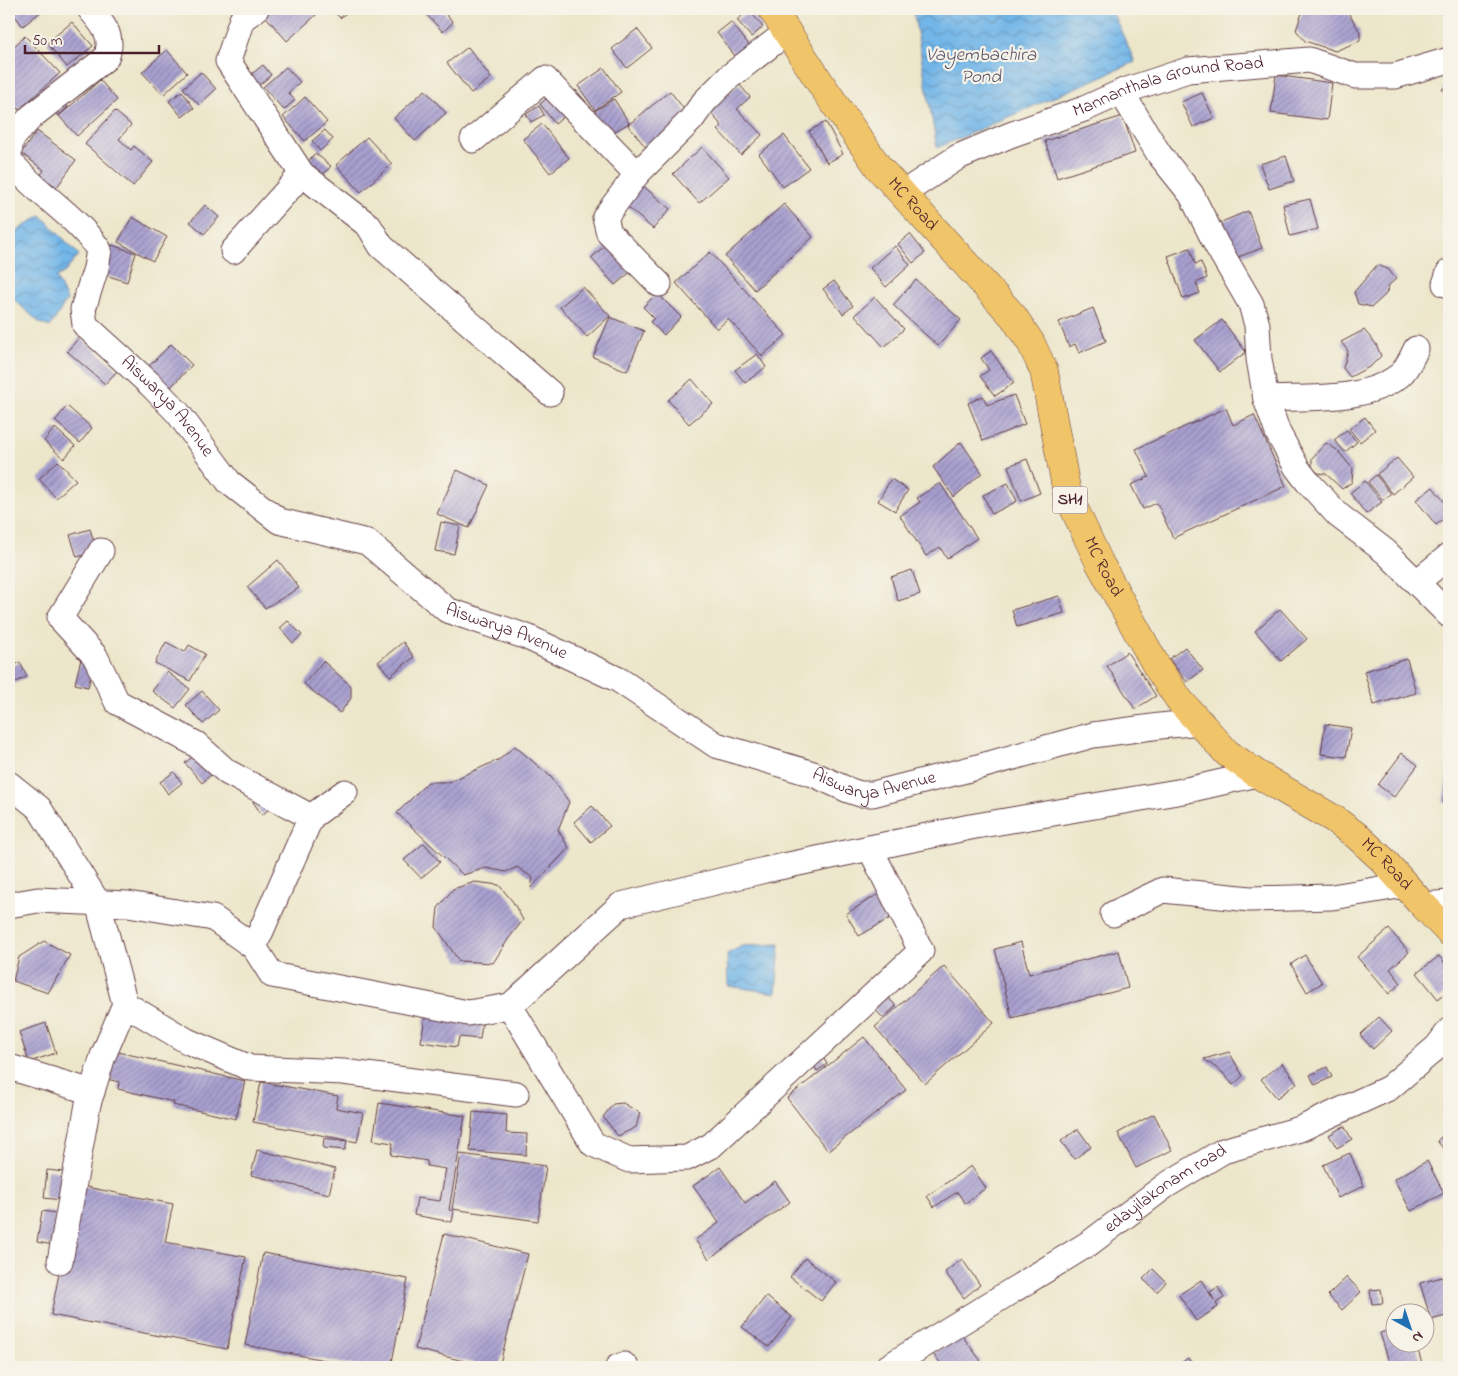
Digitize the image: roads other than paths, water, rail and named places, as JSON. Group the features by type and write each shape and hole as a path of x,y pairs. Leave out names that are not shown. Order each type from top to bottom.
{"main road":[{"name":"MC Road","path":"772,9 879,168 1013,316 1031,344 1044,370 1067,493 1099,562 1157,667 1180,701 1227,753 1257,774 1334,819 1383,860 1449,932"}],"street":[{"path":"9,155 11,139 32,116 106,58 110,48 110,39 103,24 90,9"},
{"path":"256,9 242,19 228,61 302,174 369,226 382,246 550,393"},
{"path":"659,284 609,233 605,217 637,174 691,120 704,102 729,77 787,32"},
{"name":"Mannanthala Ground Road","path":"902,194 958,157 1010,135 1084,109 1124,91 1188,70 1309,60 1355,76 1395,76 1449,60"},
{"path":"473,140 545,79 637,174"},
{"path":"1124,91 1129,105 1159,154 1191,194 1216,244 1251,304 1257,325 1259,359 1266,399 1278,433 1297,468 1307,482 1338,515 1386,552 1449,615"},
{"name":"Aiswarya Avenue","path":"9,160 21,176 51,200 94,241 99,250 96,268 82,309 85,325 151,385 178,413 229,482 279,521 367,542 447,610 527,637 619,680 716,745 813,774 860,794 873,794 1093,735 1201,722"},
{"path":"234,252 302,174"},
{"path":"1266,399 1353,395 1383,385 1402,374 1416,349"},
{"path":"101,551 60,618 95,656 117,702 196,744 227,772 311,818"},
{"path":"1417,582 1449,556"},
{"path":"9,905 38,900 128,904 213,918 254,946 272,975 468,1013 510,1006 621,905 765,870 970,827 1183,791 1257,774"},
{"path":"9,784 39,808 98,903 125,1004 103,1056 92,1092 78,1154 60,1261"},
{"path":"254,946 311,818 345,792"},
{"path":"510,1006 594,1144 629,1160 687,1158 712,1146 922,951 870,848"},
{"path":"1113,914 1164,890 1250,899 1414,895 1449,903"},
{"path":"125,1004 187,1041 250,1068 343,1072 516,1094"},
{"name":"edayilakonam road","path":"888,1367 1091,1242 1165,1186 1223,1151 1300,1129 1389,1088 1437,1047 1449,1031"},
{"path":"9,1067 92,1092"},
{"path":"618,1367 624,1365 626,1367"}],"water":[{"name":"Vayembachira Pond","path":"913,9 1111,9 1135,62 937,148"},
{"path":"41,215 79,255 65,272 56,277 67,300 50,327 40,323 9,295 9,253 15,232"},
{"path":"780,944 776,993 728,986 727,954 742,946"}]}
